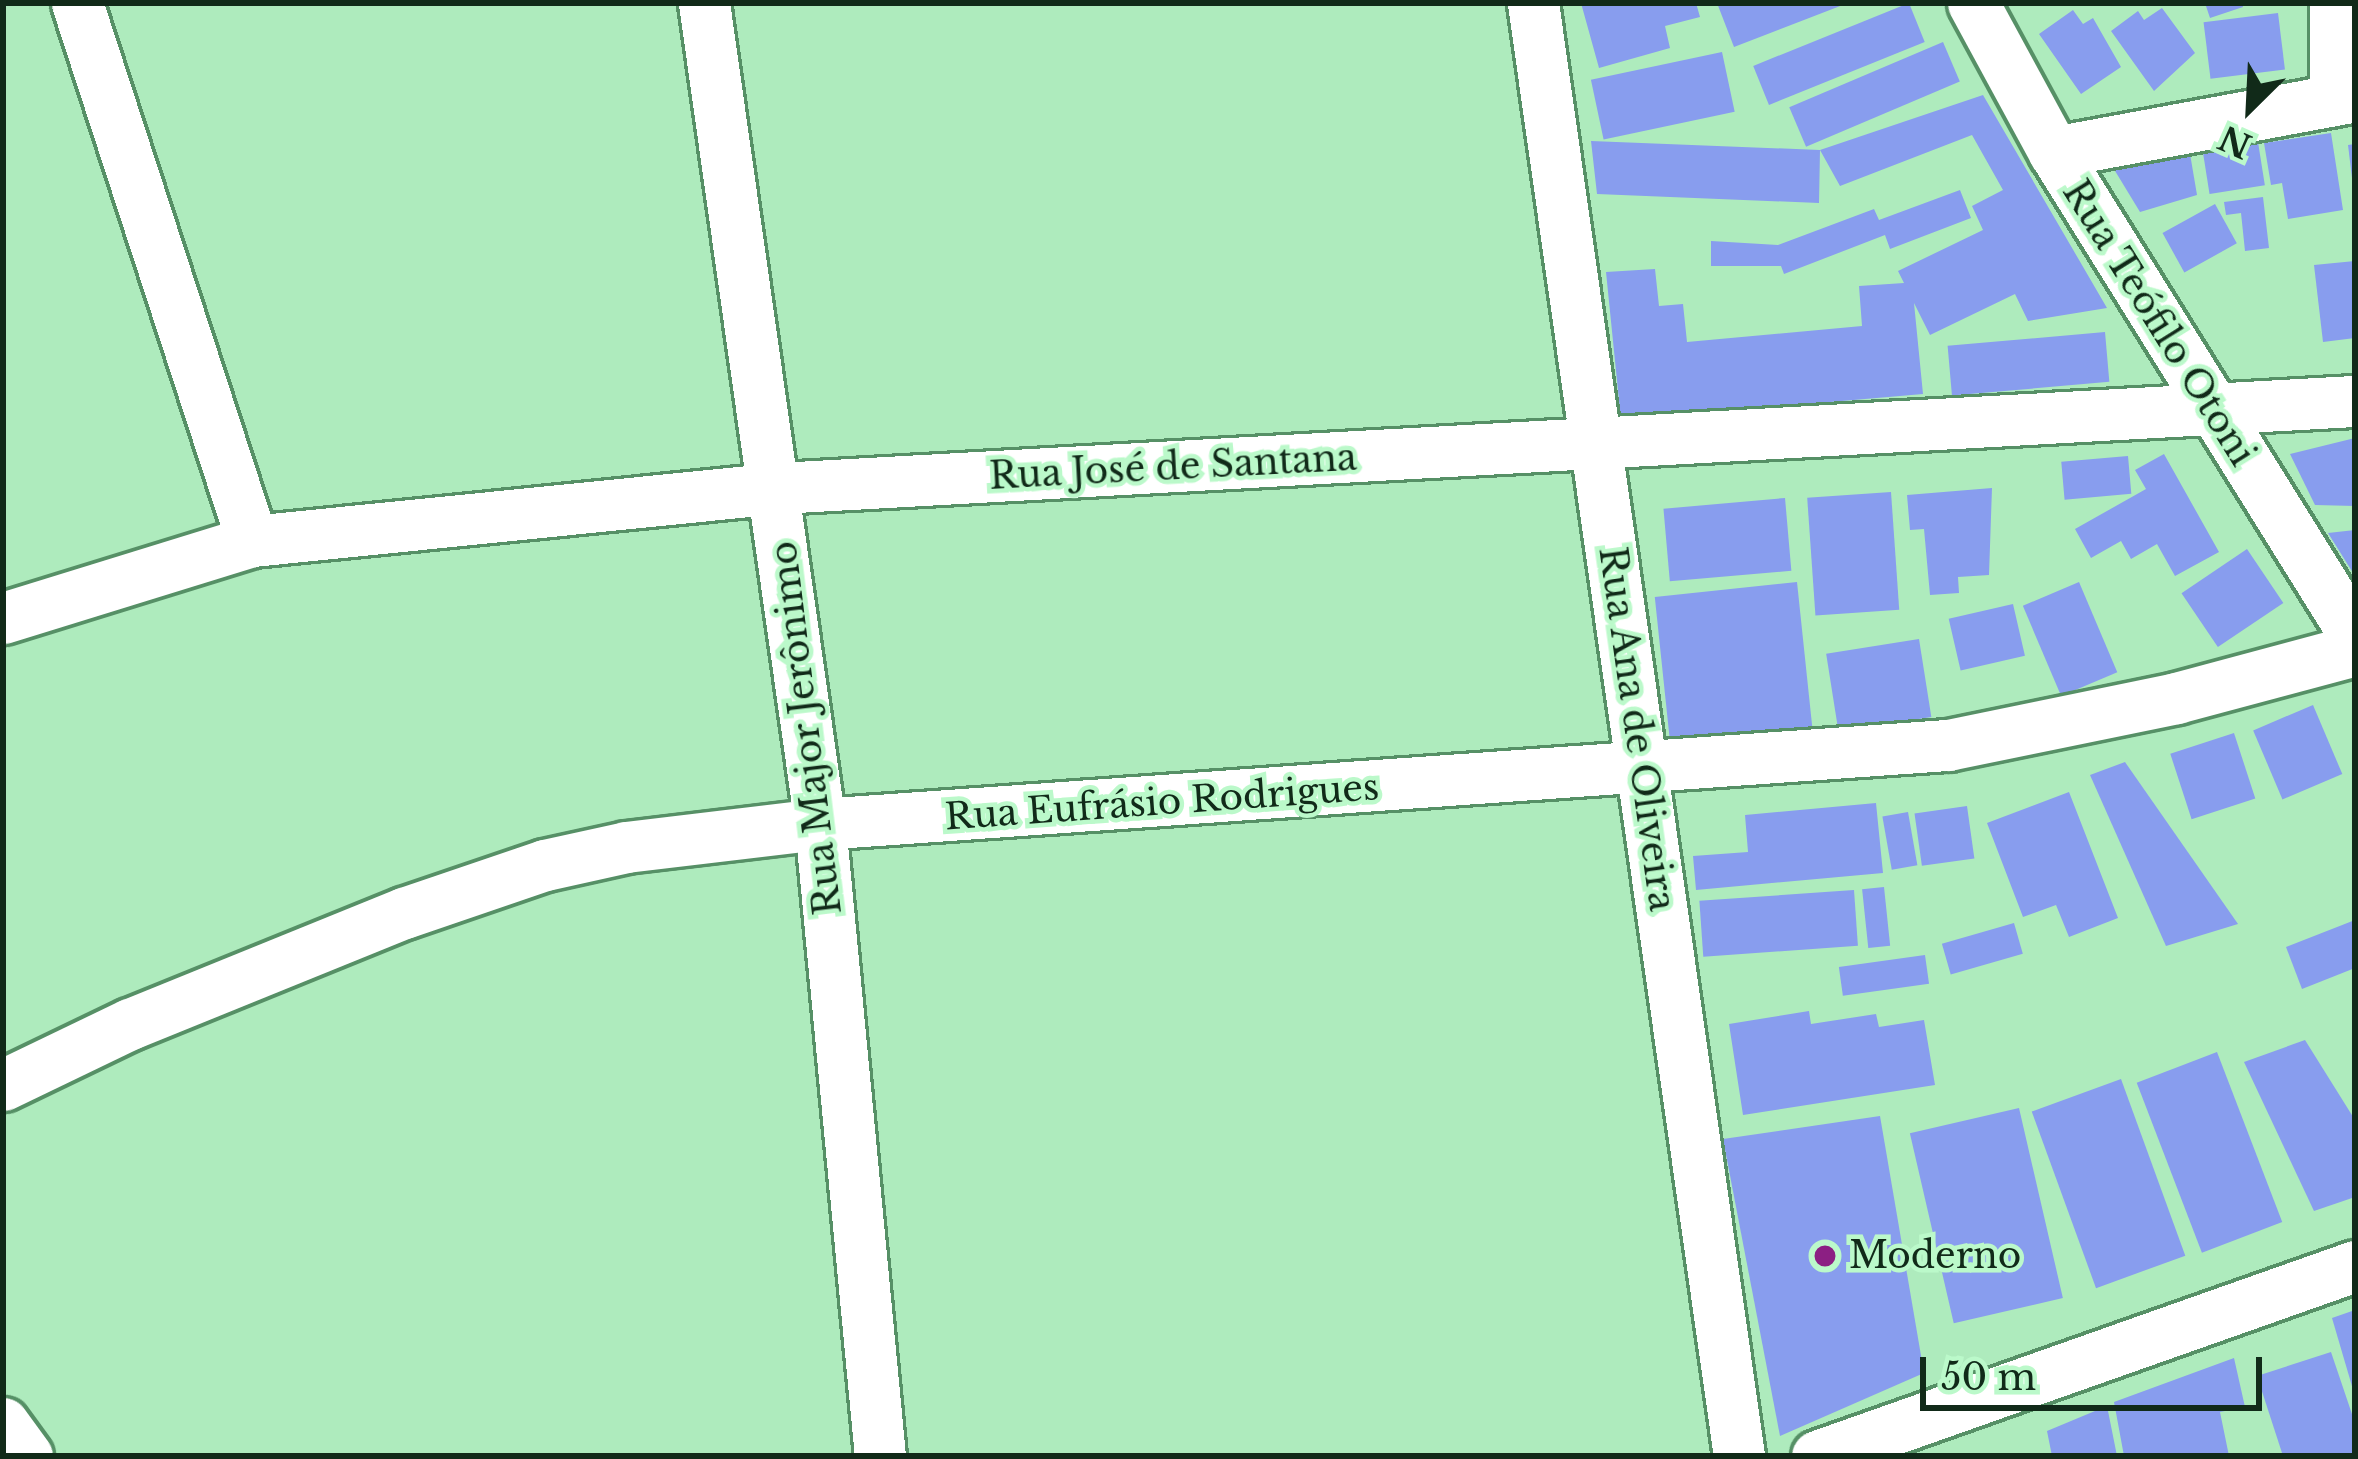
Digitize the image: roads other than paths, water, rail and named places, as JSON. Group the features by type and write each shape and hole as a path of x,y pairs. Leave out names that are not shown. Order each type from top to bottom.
{"street":[{"path":"77,3 252,541"},
{"name":"Rua Major Jerônimo","path":"704,3 778,488 820,824 880,1456"},
{"name":"Rua Ana de Oliveira","path":"1533,3 1739,1456"},
{"name":"Rua Teófilo Otoni","path":"1973,3 2054,152 2355,636"},
{"path":"2054,152 2345,98 2335,3"},
{"name":"Rua José de Santana","path":"3,618 252,541 778,488 2355,400"},
{"name":"Rua Eufrásio Rodrigues","path":"3,1084 275,964 545,865 820,824 1644,770 1948,745 2176,698 2355,650"},
{"path":"1817,1456 2355,1266"},
{"path":"3,1424 27,1456"}],"place":[{"name":"Moderno","path":"1825,1256"}]}
